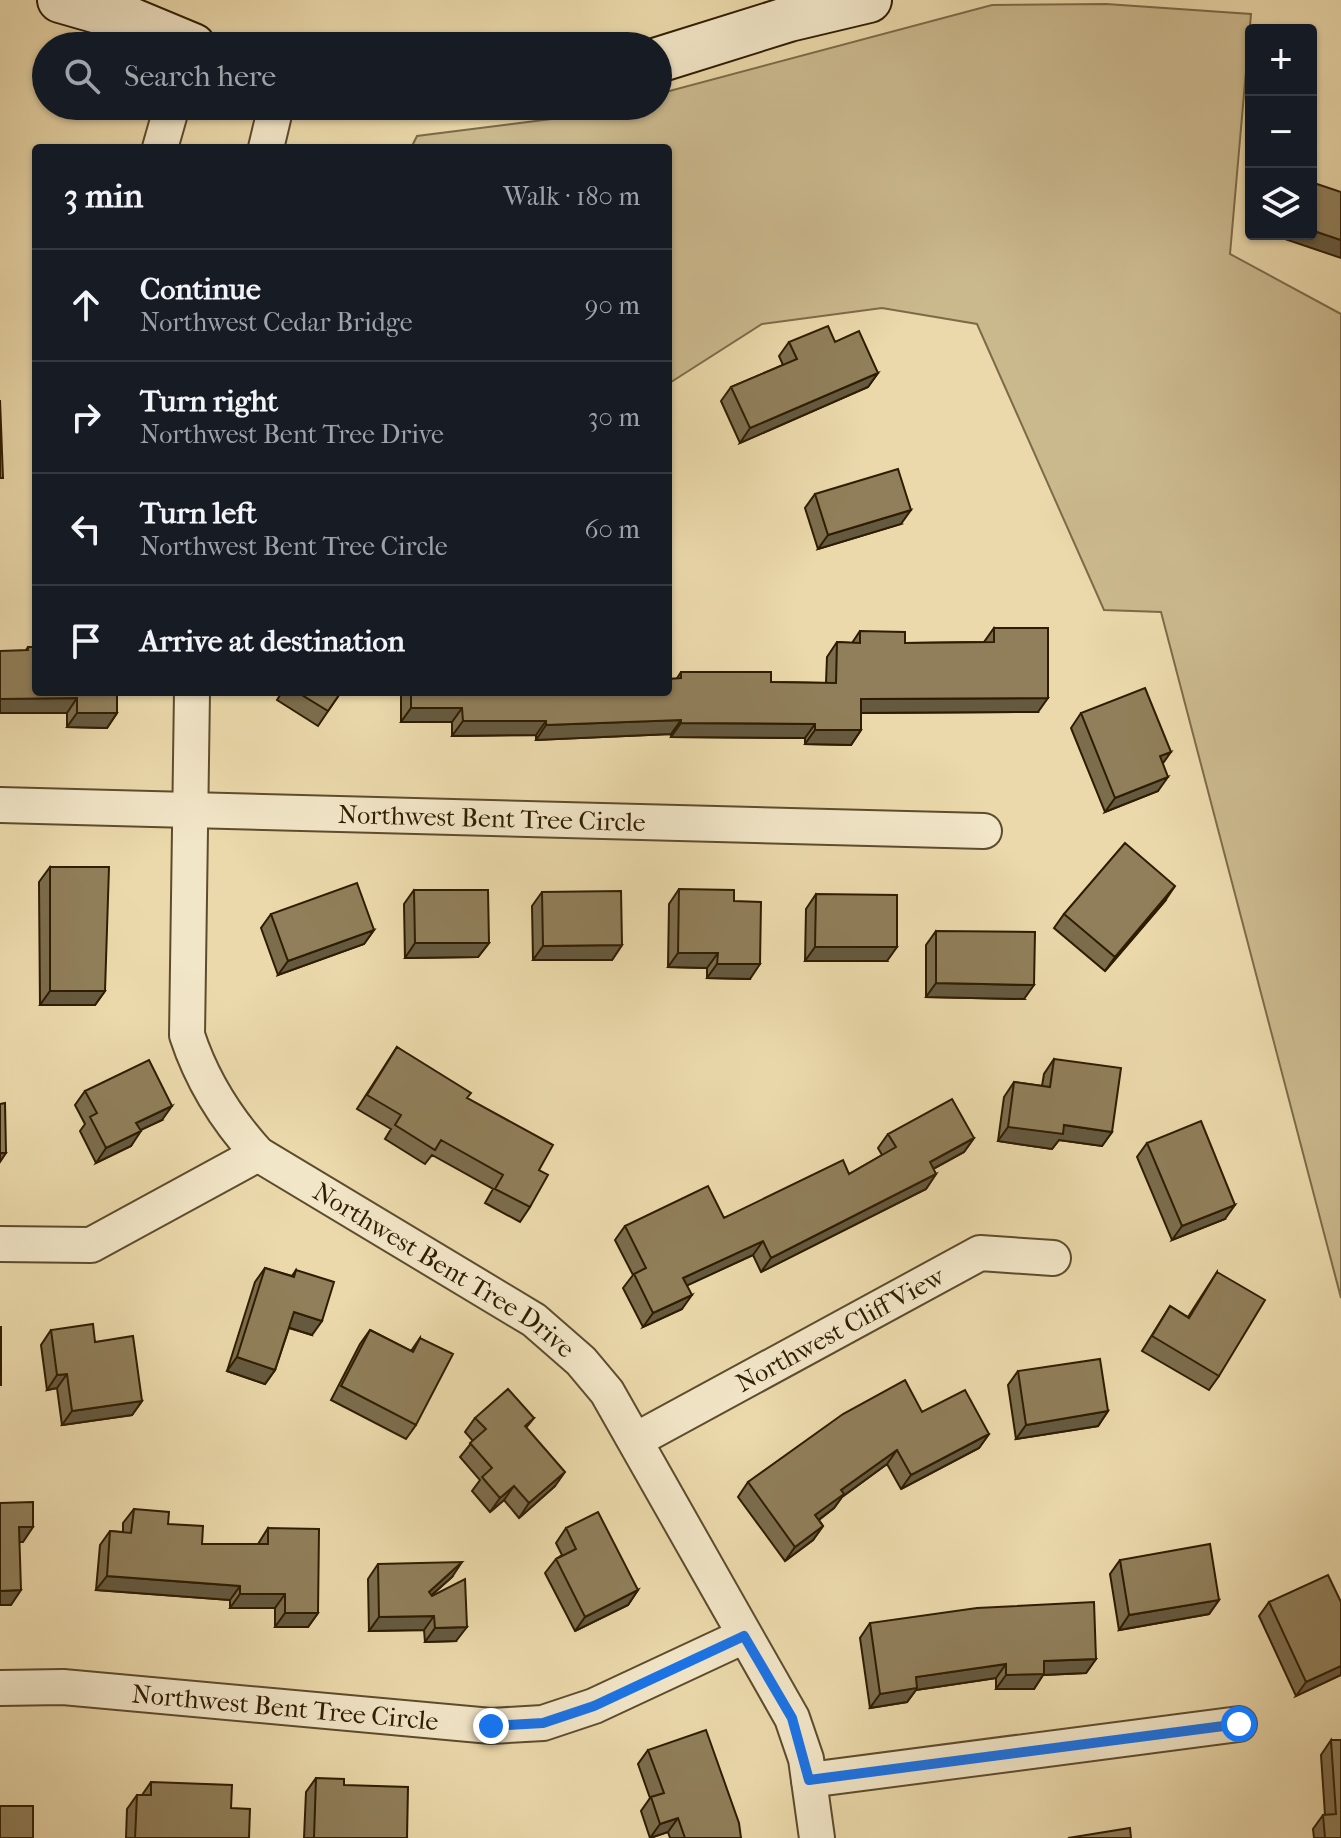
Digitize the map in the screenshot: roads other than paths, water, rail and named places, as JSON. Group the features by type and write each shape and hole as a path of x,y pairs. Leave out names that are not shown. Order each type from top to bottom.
{"main road":[{"path":"60,0 133,21 159,32"},
{"path":"672,56 789,19 869,0"}],"street":[{"path":"161,144 168,120"},
{"path":"267,144 273,120"},
{"name":"Northwest Bent Tree Drive","path":"192,696 187,1035 196,1064 242,1136 258,1154 534,1320 590,1371 607,1392 792,1718 809,1780 817,1838"},
{"name":"Northwest Bent Tree Circle","path":"0,805 984,831"},
{"path":"0,1244 91,1245 258,1154"},
{"name":"Northwest Cliff View","path":"636,1440 980,1253 1053,1258"},
{"name":"Northwest Bent Tree Circle","path":"0,1688 63,1687 491,1726 543,1723 594,1706 744,1636"},
{"path":"809,1780 1239,1724"}]}
